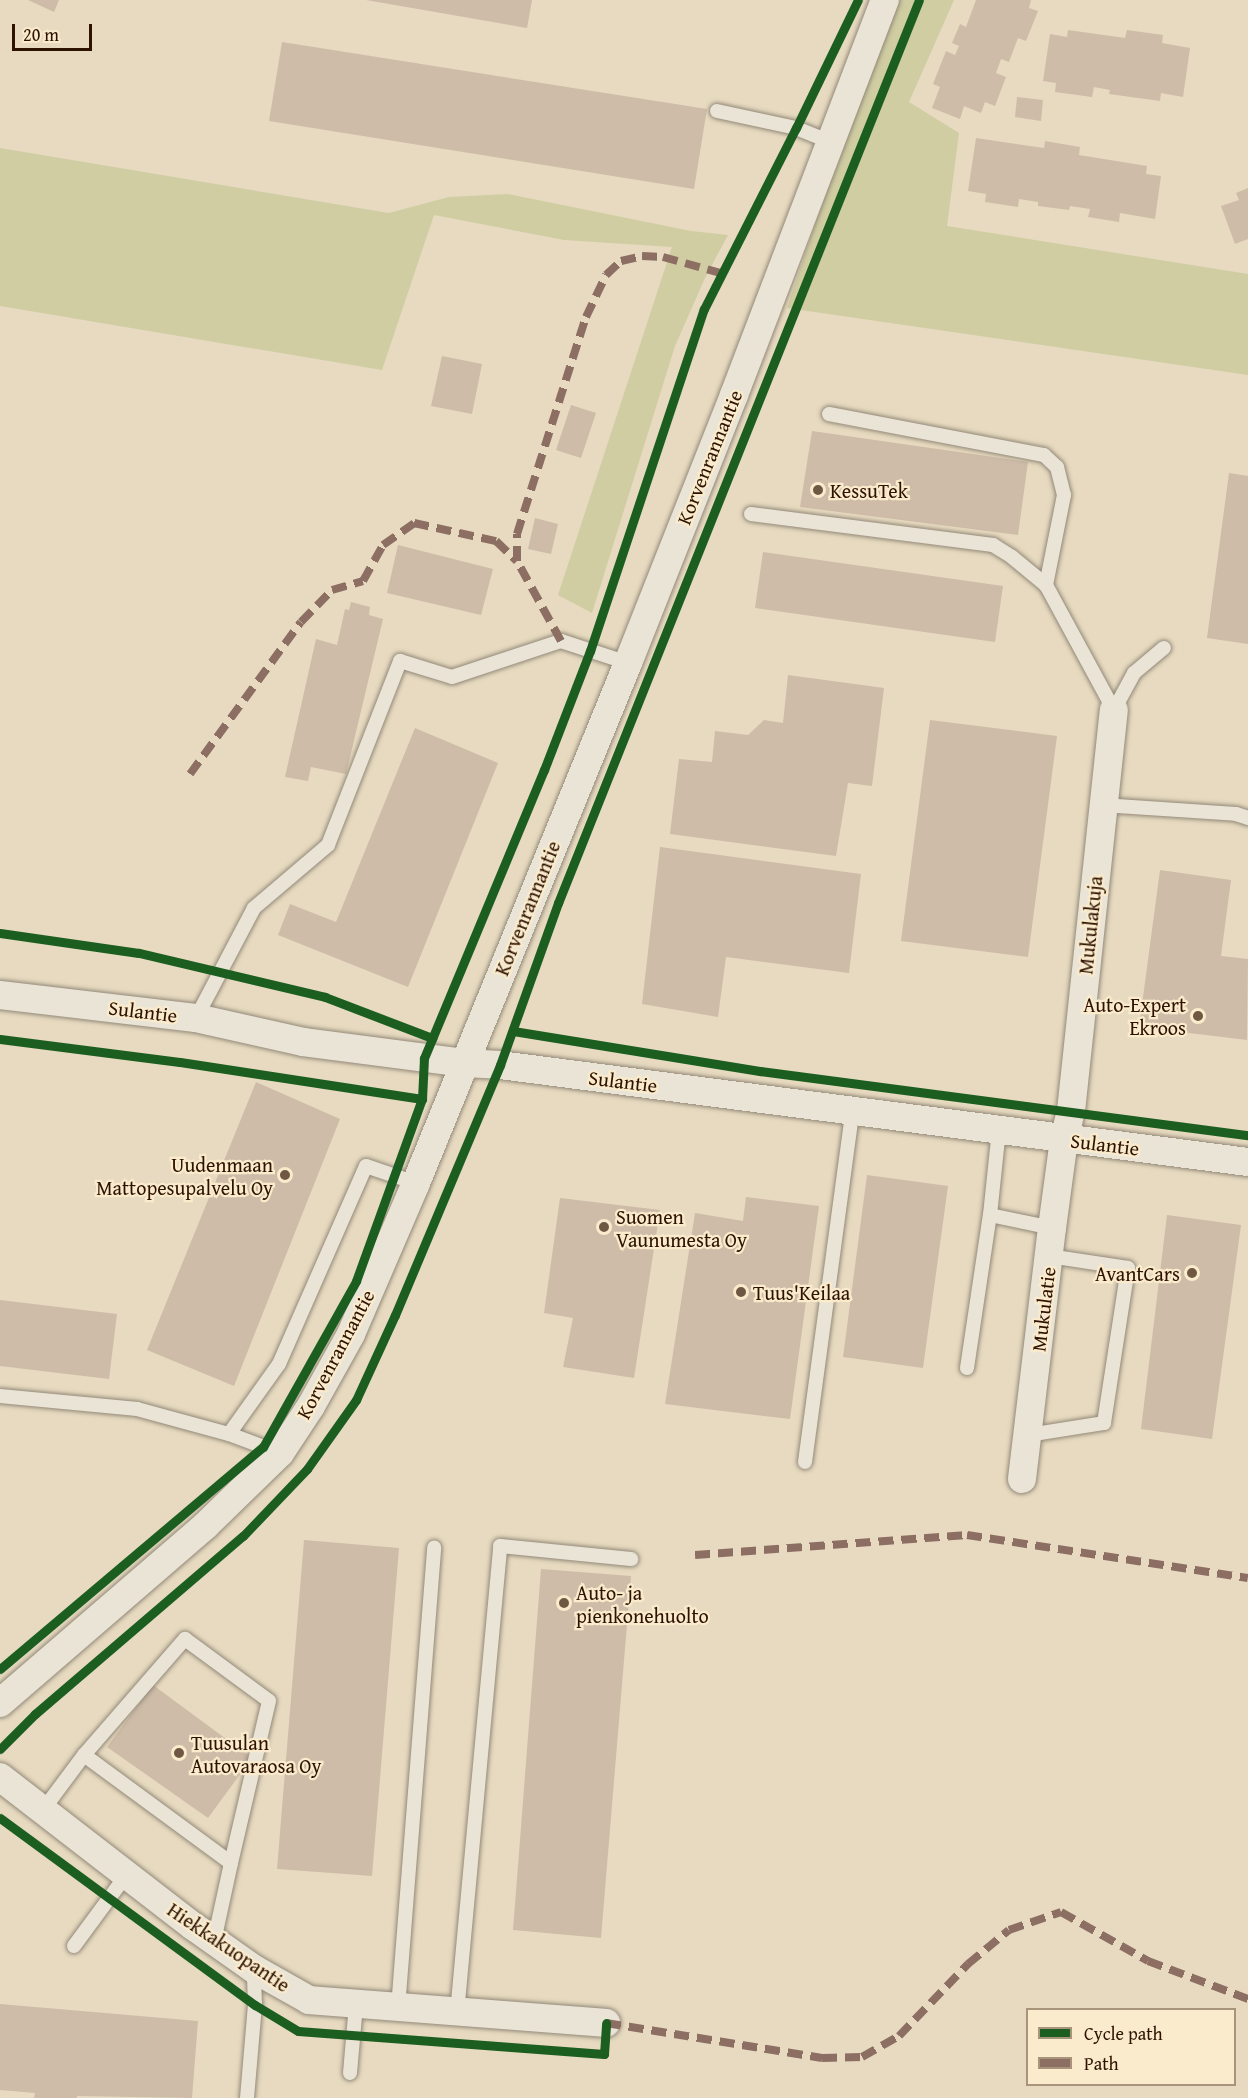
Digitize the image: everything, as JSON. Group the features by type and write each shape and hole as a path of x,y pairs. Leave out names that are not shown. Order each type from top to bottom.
{"street":[{"name":"Korvenrannantie","path":"0,1703 205,1526 280,1453 311,1406 351,1334 416,1183 628,663 885,0"},
{"name":"Mukulakuja","path":"1064,1139 1071,1111 1102,805 1114,710"},
{"name":"Sulantie","path":"0,994 196,1018 303,1042 853,1109 1248,1162"},
{"name":"Mukulatie","path":"1022,1479 1064,1139"},
{"name":"Hiekkakuopantie","path":"0,1777 214,1941 254,1969 309,2000 606,2023"}],"lane":[{"path":"717,111 796,128 831,142"},
{"path":"829,414 1044,455 1057,467 1064,495 1046,585"},
{"path":"751,514 993,545 1012,557 1046,585 1114,710"},
{"path":"196,1018 254,908 328,845 400,661 452,677 561,641 628,663"},
{"path":"1114,710 1134,673 1164,648"},
{"path":"1102,805 1236,814 1248,818"},
{"path":"804,1462 853,1109"},
{"path":"967,1368 990,1215 999,1130"},
{"path":"229,1434 279,1364 366,1166 416,1183"},
{"path":"990,1215 1052,1228"},
{"path":"1028,1435 1104,1423 1128,1268 1050,1257"},
{"path":"0,1396 137,1409 229,1434 280,1453"},
{"path":"398,2008 434,1546"},
{"path":"457,2013 500,1546 631,1559"},
{"path":"43,1810 84,1755 184,1639 269,1701 214,1941"},
{"path":"84,1755 231,1863"},
{"path":"74,1946 127,1874"},
{"path":"247,2098 255,2005 254,1969"},
{"path":"350,2073 356,2004"}],"shaded area":[{"path":"898,0 954,0 909,102 959,133 947,226 1248,274 1248,375 787,308 839,153"},
{"path":"0,148 389,213 449,197 508,194 691,231 728,235 705,278 675,346 592,613 558,595 672,247 564,240 434,215 382,370 0,306"}],"building":[{"path":"28,0 59,0 54,12"},
{"path":"366,0 532,0 527,28"},
{"path":"976,0 1031,0 1029,8 1038,11 1026,41 1018,38 1009,62 1001,59 996,73 1006,77 995,106 985,102 981,113 964,106 960,119 932,108 940,87 933,84 946,51 955,55 959,46 952,43 960,24 966,27"},
{"path":"1068,30 1125,38 1127,30 1163,35 1162,43 1190,48 1183,97 1161,93 1160,101 1109,94 1110,90 1094,87 1092,97 1055,92 1056,83 1043,81 1050,34 1067,37"},
{"path":"282,42 707,109 694,189 269,121"},
{"path":"1017,97 1043,100 1041,121 1015,117"},
{"path":"976,138 1044,148 1045,141 1080,147 1079,155 1147,166 1146,174 1161,176 1155,219 1120,213 1119,222 1088,217 1090,209 1070,206 1069,210 1038,206 1038,202 1019,199 1018,207 985,202 986,194 968,191"},
{"path":"1248,188 1248,239 1235,244 1221,206 1239,200 1236,193"},
{"path":"442,356 482,364 472,414 431,406"},
{"path":"571,405 596,413 581,458 556,450"},
{"path":"812,431 1028,462 1018,535 800,507"},
{"path":"1229,473 1248,476 1248,644 1207,638"},
{"path":"535,518 558,524 551,554 528,549"},
{"path":"398,545 493,569 481,615 387,593"},
{"path":"763,552 1003,586 995,642 755,608"},
{"path":"351,602 370,607 369,615 383,619 346,774 311,767 308,781 285,777 316,639 337,645 345,609 349,610"},
{"path":"788,675 884,688 872,786 848,783 836,856 670,834 679,759 712,762 715,731 748,735 764,720 783,723"},
{"path":"930,720 1057,736 1028,957 901,941"},
{"path":"415,728 498,763 408,987 278,935 290,904 336,922"},
{"path":"660,847 861,874 849,973 726,957 718,1017 642,1004"},
{"path":"1160,870 1231,880 1221,956 1248,959 1247,1040 1139,1027"},
{"path":"256,1082 340,1119 234,1386 147,1350"},
{"path":"867,1175 948,1186 923,1368 843,1357"},
{"path":"746,1197 819,1206 790,1419 665,1404 695,1213 743,1221"},
{"path":"560,1198 660,1210 634,1378 563,1367 573,1318 544,1313"},
{"path":"1167,1215 1241,1225 1212,1439 1141,1429"},
{"path":"0,1300 117,1314 109,1379 0,1366"},
{"path":"304,1540 399,1548 372,1876 277,1869"},
{"path":"541,1569 631,1576 601,1938 513,1930"},
{"name":"Tuusulan Autovaraosa Oy","path":"153,1685 252,1758 208,1818 107,1747"},
{"path":"0,2004 198,2021 192,2098 77,2096 77,2098 34,2098 35,2093 0,2090"}],"marked path":[{"path":"561,641 517,561 517,534 586,317 606,275 621,261 642,256 663,257 724,274"},
{"path":"190,774 301,622 332,590 363,581 383,545 414,523 496,541 517,561"},
{"path":"695,1555 967,1535 1248,1578"},
{"path":"606,2023 822,2058 862,2057 899,2036 968,1964 1009,1930 1061,1912 1148,1961 1248,1999"}],"cycle path":[{"path":"0,1669 263,1447 356,1281 422,1099 424,1058 544,770 590,651 704,309 858,0"},
{"path":"0,1749 35,1714 243,1536 307,1469 356,1400 395,1315 500,1065 558,903 919,0"},
{"path":"0,933 139,953 325,997 432,1038"},
{"path":"513,1031 760,1071 1248,1135"},
{"path":"0,1039 180,1062 422,1099"},
{"path":"0,1818 255,2005 298,2031 604,2054 606,2023"}],"place":[{"name":"KessuTek","path":"818,490"},
{"name":"Auto-Expert Ekroos","path":"1198,1016"},
{"name":"Uudenmaan Mattopesupalvelu Oy","path":"285,1175"},
{"name":"Suomen Vaunumesta Oy","path":"604,1227"},
{"name":"AvantCars","path":"1192,1273"},
{"name":"Tuus'Keilaa","path":"741,1292"},
{"name":"Auto- ja pienkonehuolto","path":"564,1603"},
{"name":"Tuusulan Autovaraosa Oy","path":"179,1753"}]}
